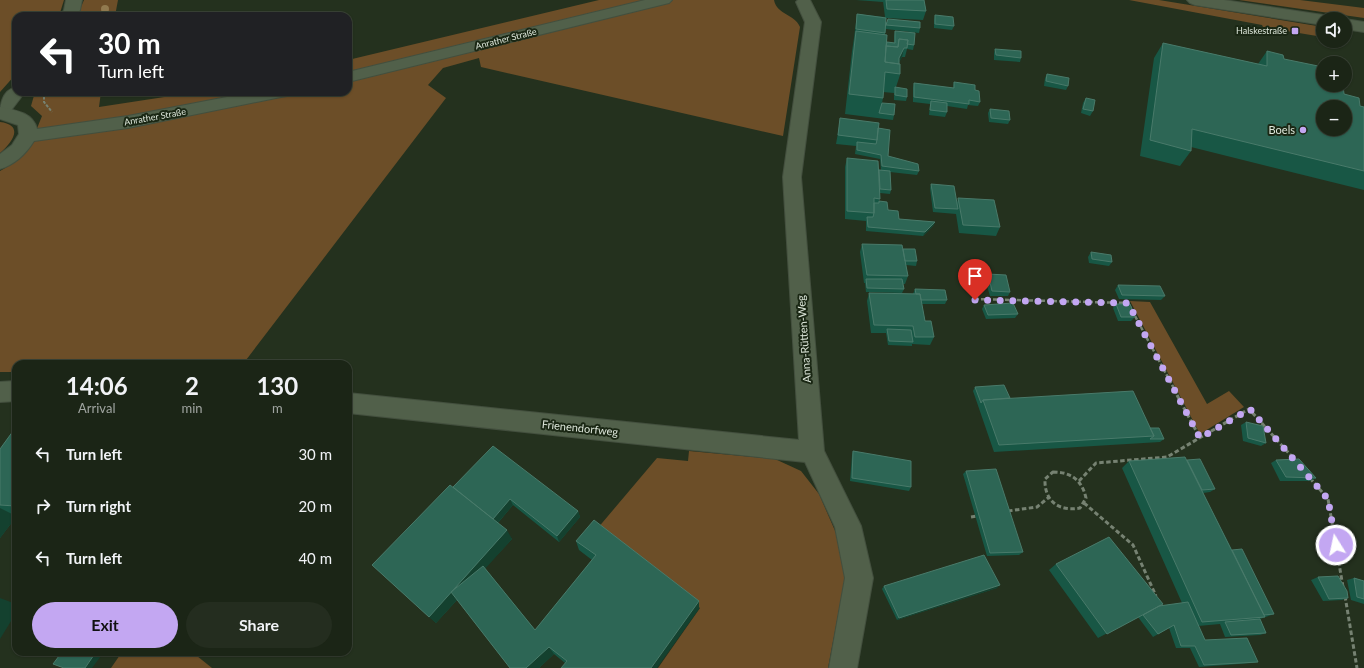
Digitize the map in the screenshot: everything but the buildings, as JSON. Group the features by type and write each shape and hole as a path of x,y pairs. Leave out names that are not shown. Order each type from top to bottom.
{"street":[{"path":"71,12 74,0"},
{"name":"Anrather Straße","path":"352,76 664,0"},
{"path":"1195,0 1316,19"},
{"name":"Anna-Rütten-Weg","path":"804,2 813,22 792,176 812,452 848,526 859,578 852,625 843,668"},
{"path":"1352,25 1364,27"},
{"path":"0,113 14,96"},
{"name":"Anrather Straße","path":"28,136 128,122 261,96"},
{"path":"0,113 14,115 24,119 29,127 28,136 22,147 0,163"},
{"path":"0,392 12,391"},
{"name":"Frienendorfweg","path":"352,403 812,452"}],"path":[{"path":"975,300 1128,303 1200,438"},
{"path":"1079,481 1096,463 1167,457 1250,409 1297,463"},
{"path":"1054,472 1066,473 1079,481 1085,492 1086,498 1080,508 1068,510 1060,508 1048,498 1044,486 1045,479 1048,475 1054,472"},
{"path":"1307,475 1328,499 1357,668"},
{"path":"1000,512 1037,506 1048,498"},
{"path":"1084,503 1133,545 1157,598"},
{"path":"971,517 985,515"}],"shaded area":[{"path":"0,0 64,0 60,12 12,12 12,78 0,92"},
{"path":"84,0 118,0 116,12 79,12"},
{"path":"599,0 774,0 779,9 794,19 800,27 783,136 481,67 479,58 443,68 428,85 446,98 246,360 12,360 12,372 0,372 0,171 23,154 28,148 35,134 42,116 31,106 34,96 100,96 99,107 171,96 352,96 352,59"},
{"path":"1129,0 1159,0 1316,26 1316,36 1263,27 1262,25"},
{"path":"1239,0 1300,0 1364,8 1364,18 1352,16 1352,12 1322,12"},
{"path":"0,122 8,124 12,127 14,130 14,135 9,144 0,153"},
{"path":"1130,301 1150,302 1207,404 1229,391 1244,407 1200,434"},
{"path":"689,451 775,459 801,471 819,494 836,533 845,578 828,668 658,668 700,608 597,529 657,458 688,461"},
{"path":"119,656 197,656 212,668 111,668"}],"place":[{"name":"Halskestraße","path":"1295,31"},
{"name":"Boels","path":"1303,130"}],"route":[{"path":"975,300 1128,303 1200,438 1250,409 1328,499 1336,545"}]}
